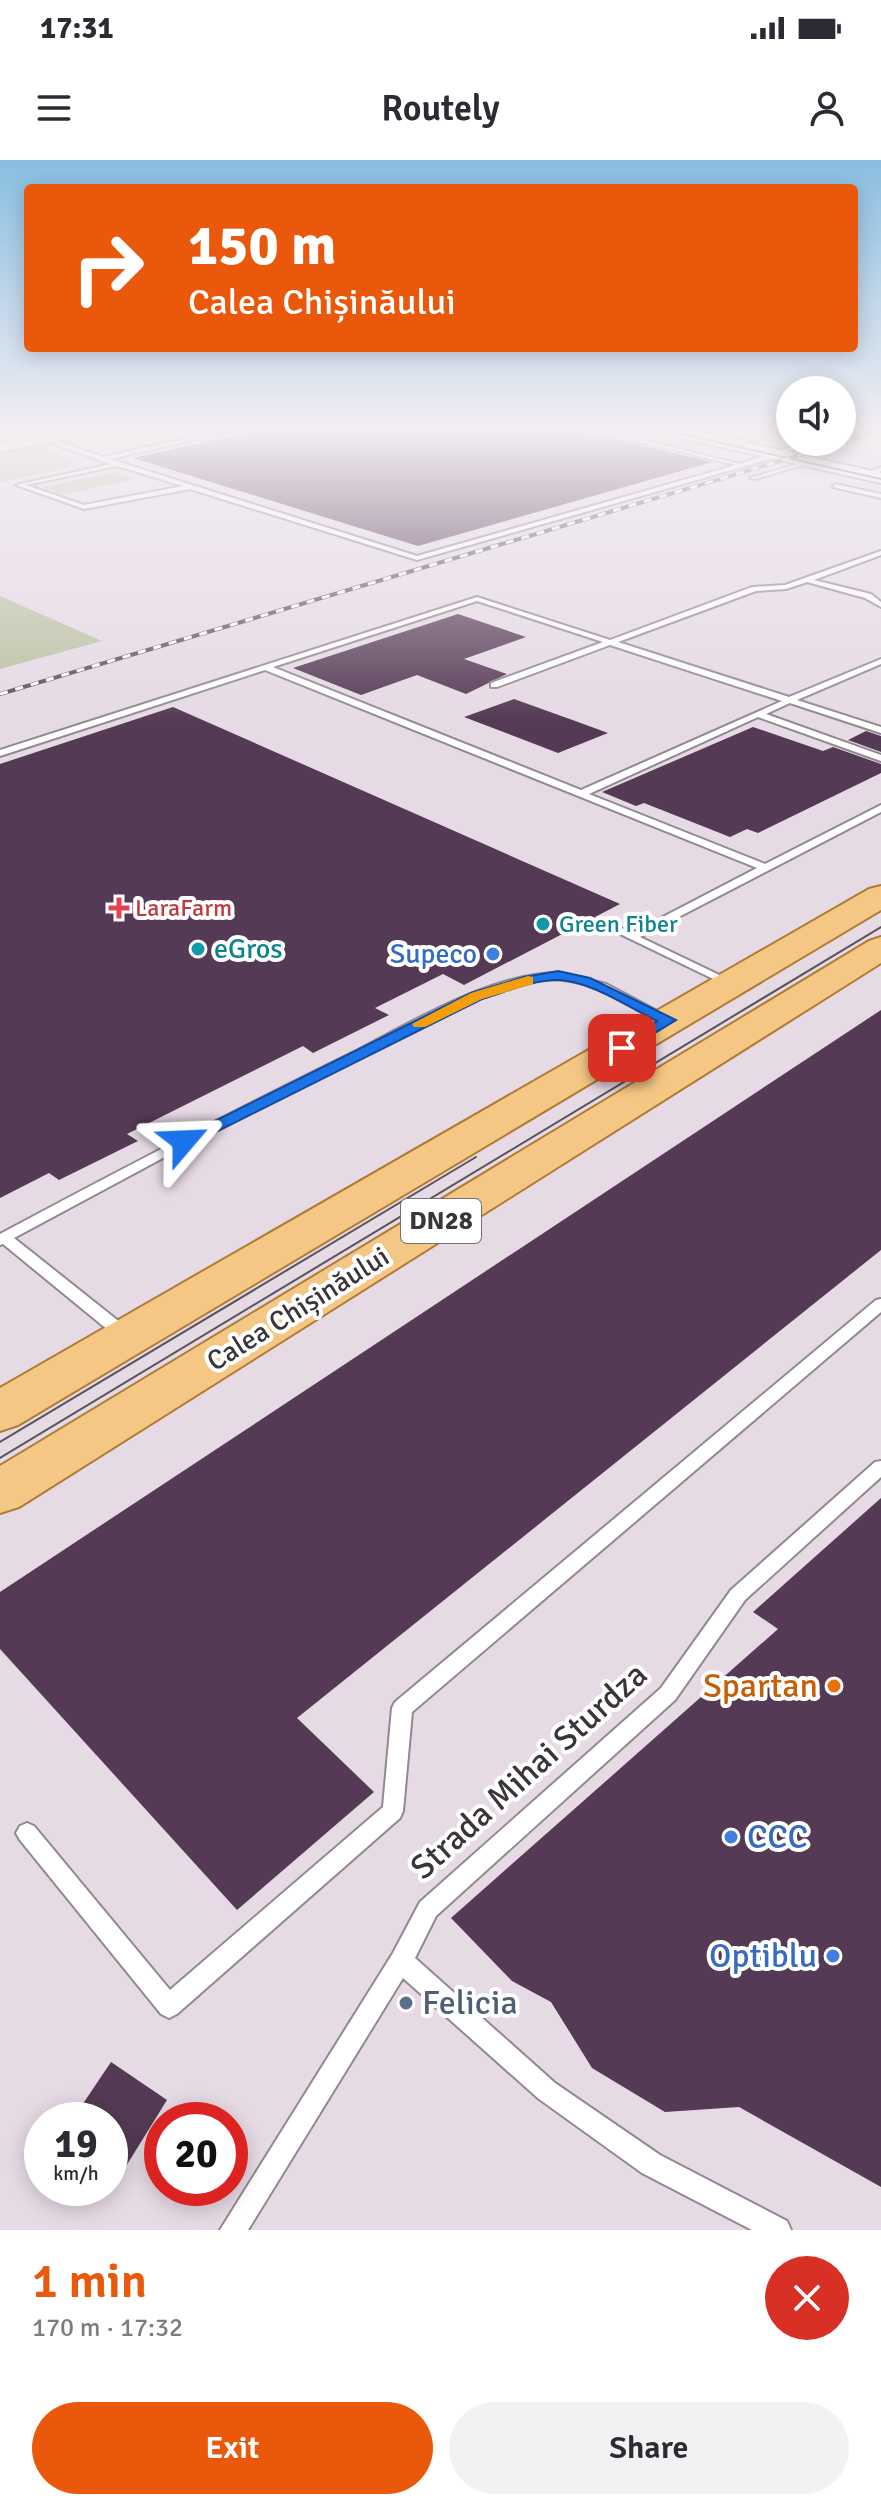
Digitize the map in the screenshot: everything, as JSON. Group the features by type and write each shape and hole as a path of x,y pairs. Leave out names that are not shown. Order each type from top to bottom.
{"main road":[{"name":"Calea Chișinăului","path":"0,1412 881,896"},
{"name":"Calea Chișinăului","path":"0,1492 881,948"}],"lane":[{"path":"326,530 417,558 515,530"},
{"path":"494,685 755,589 786,587 881,553"},
{"path":"807,580 868,596 881,605"},
{"path":"868,596 881,592"},
{"path":"0,753 477,599 881,730"},
{"path":"580,794 881,661"},
{"path":"265,667 766,868"},
{"path":"758,714 881,758"},
{"path":"632,937 881,808"},
{"path":"598,921 730,984"},
{"path":"129,1338 2,1239 184,1141 476,996 524,981 558,975 584,981 669,1020"},
{"path":"27,1833 169,2006 393,1811 402,1708 881,1304"},
{"name":"Strada Mihai Sturdza","path":"233,2230 401,1961 428,1909 668,1694 738,1595 881,1467"},
{"path":"401,1961 547,2091 651,2164 778,2230"}],"green space":[{"path":"0,596 102,641 0,669"}],"building":[{"path":"365,530 475,530 418,546"},
{"path":"458,614 526,637 464,659 507,674 466,694 417,675 361,695 293,668"},
{"path":"514,699 608,733 558,753 464,717"},
{"name":"eGros","path":"173,707 620,904 464,985 443,974 375,1008 389,1015 313,1053 303,1046 127,1134 138,1141 59,1180 49,1173 0,1198 0,764"},
{"path":"753,727 823,751 833,747 881,764 881,773 758,833 747,829 730,837 644,803 636,806 602,792"},
{"path":"866,731 881,736 881,752 848,740"},
{"path":"881,1010 881,1250 297,1718 374,1792 237,1910 0,1649 0,1592"},
{"path":"881,1498 881,2187 739,2107 665,2112 592,2068 551,2002 512,1981 451,1918 778,1629 753,1612"},
{"path":"111,2062 167,2100 144,2102 144,2137 128,2163 128,2102 84,2102"}],"tram line":[{"path":"0,1458 881,927"},
{"path":"0,1442 476,1157"}],"railway":[{"path":"0,694 551,530"}],"slow traffic":[{"path":"420,1024 476,996 528,980"}],"place":[{"name":"LaraFarm","path":"119,908"},
{"name":"Green Fiber","path":"543,924"},
{"name":"eGros","path":"198,949"},
{"name":"Supeco","path":"493,954"},
{"name":"Spartan","path":"834,1686"},
{"name":"CCC","path":"731,1837"},
{"name":"Optiblu","path":"833,1956"},
{"name":"Felicia","path":"406,2003"}],"route":[{"path":"184,1141 476,996 524,981 558,975 584,981 669,1020 622,1048"}]}
